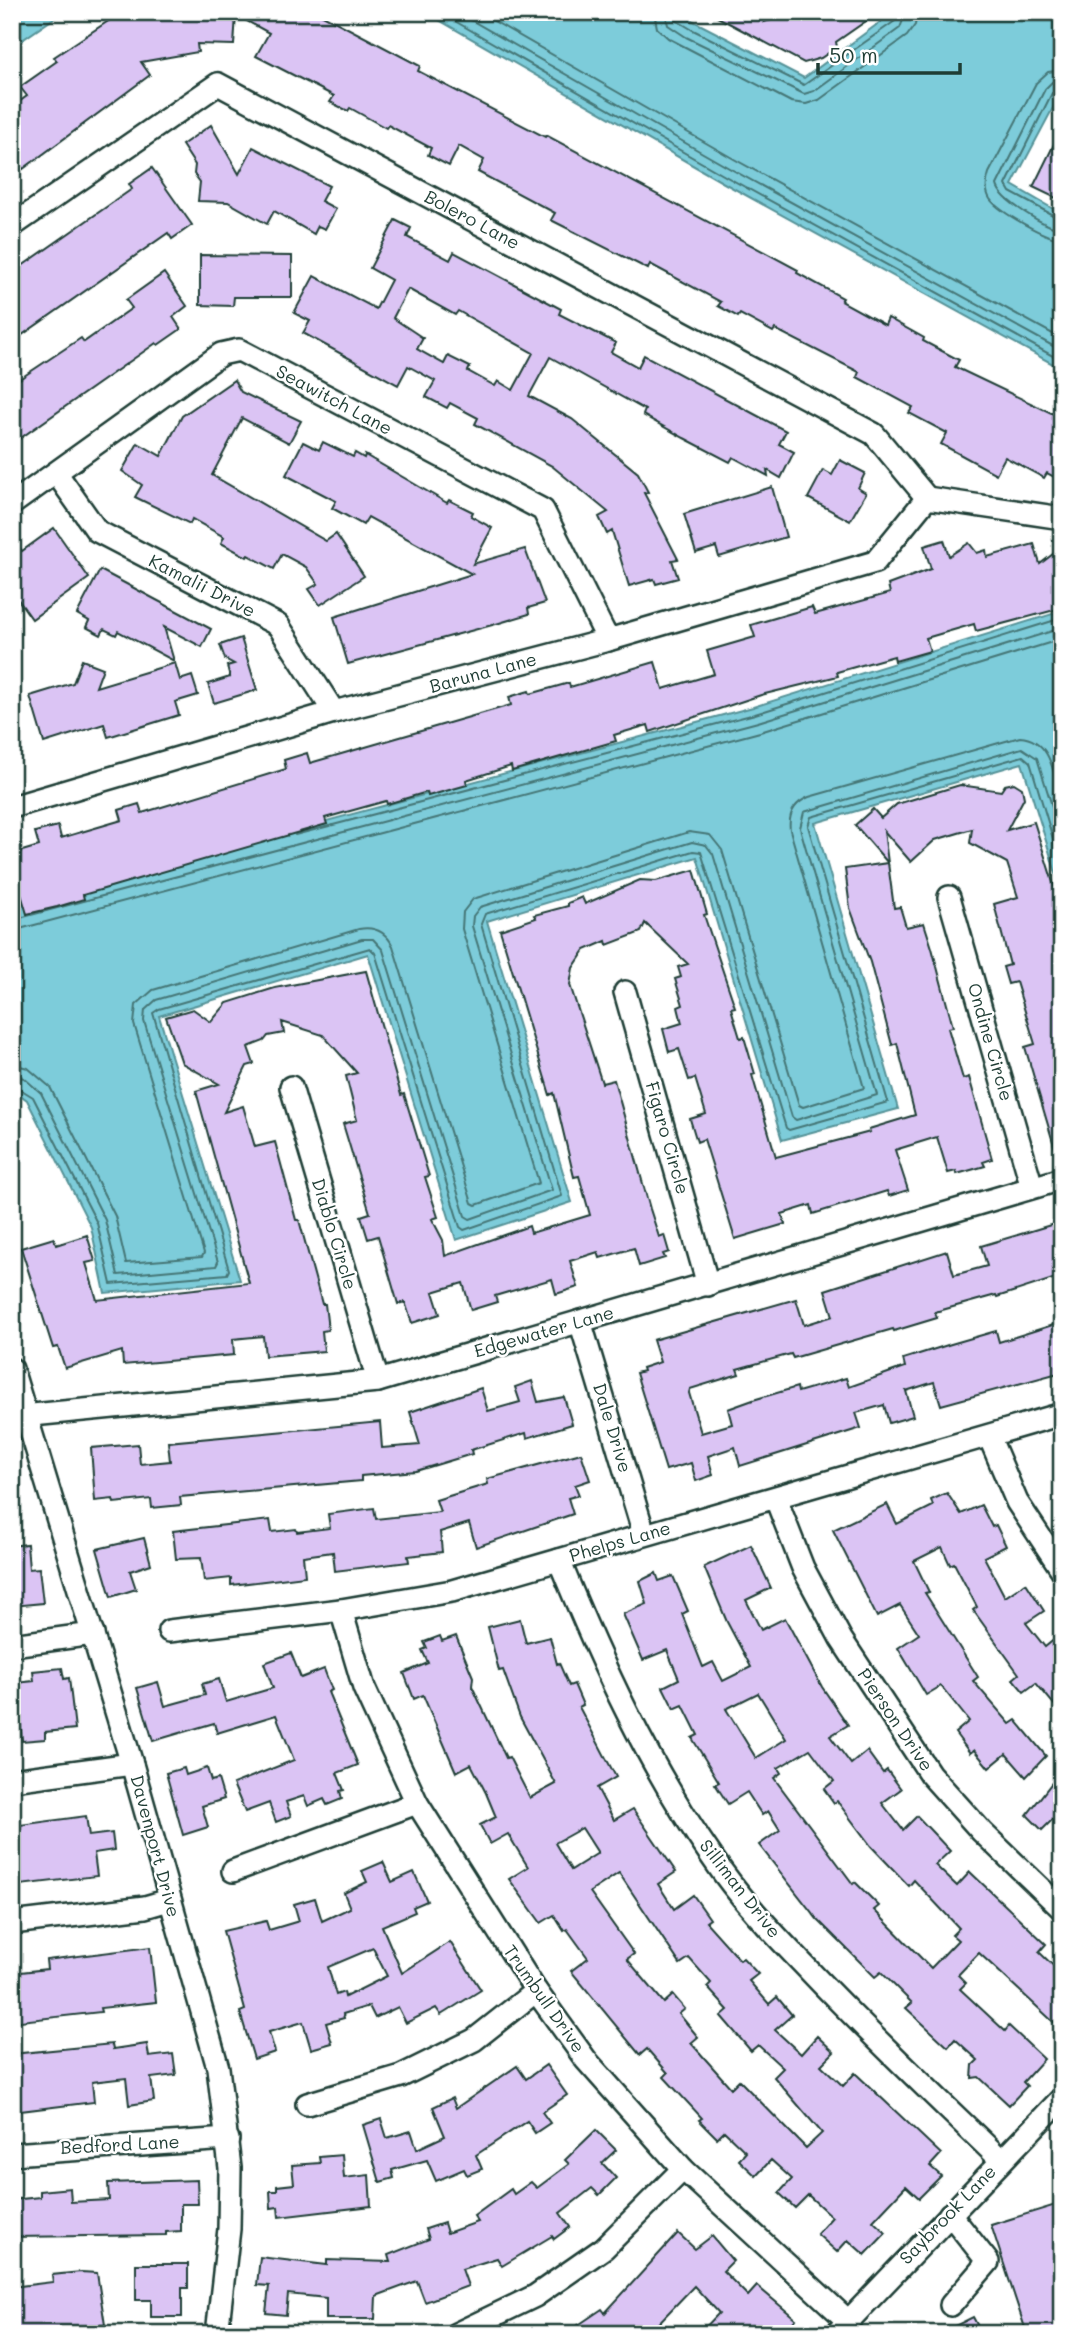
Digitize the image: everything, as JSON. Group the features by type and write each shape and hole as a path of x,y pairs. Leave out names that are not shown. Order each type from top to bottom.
{"street":[{"name":"Bolero Lane","path":"12,226 218,84 874,434 927,498"},
{"name":"Seawitch Lane","path":"12,504 222,354 239,350 544,510 608,640"},
{"name":"Kamalii Drive","path":"57,474 97,531 278,625 334,712"},
{"path":"927,498 1062,518"},
{"name":"Baruna Lane","path":"12,807 334,712 608,640 875,562 927,498"},
{"name":"Ondine Circle","path":"949,897 1032,1187"},
{"name":"Figaro Circle","path":"625,992 708,1285"},
{"name":"Diablo Circle","path":"291,1087 378,1381"},
{"name":"Edgewater Lane","path":"19,1416 378,1381 1062,1179"},
{"name":"Dale Drive","path":"580,1321 645,1534"},
{"name":"Davenport Drive","path":"12,1369 19,1416 93,1634 218,2068 228,2138 229,2229 217,2334"},
{"name":"Phelps Lane","path":"169,1631 341,1610 452,1591 1062,1414"},
{"path":"989,1436 1017,1502 1062,1570"},
{"name":"Pierson Drive","path":"776,1499 803,1568 841,1639 930,1774 982,1832 1062,1909"},
{"name":"Silliman Drive","path":"558,1560 590,1637 626,1712 712,1858 774,1934 844,2008 1001,2160"},
{"name":"Trumbull Drive","path":"341,1610 364,1688 417,1803 536,1991 586,2060 683,2169 841,2327"},
{"path":"12,1645 93,1634"},
{"path":"12,1780 132,1764"},
{"path":"233,1871 417,1803"},
{"path":"12,1923 145,1906 169,1900"},
{"path":"307,2104 401,2076 474,2040 536,1991"},
{"name":"Saybrook Lane","path":"841,2327 1062,2098"},
{"name":"Bedford Lane","path":"12,2154 228,2138"},
{"path":"456,2334 535,2296 604,2248 683,2169"},
{"path":"950,2214 988,2262 951,2305"}],"water":[{"path":"12,12 63,12 12,47"},
{"path":"425,12 676,12 804,78 894,12 1062,12 1062,91 1012,185 1062,214 1062,369 722,182"},
{"path":"1062,611 1062,893 1022,763 815,823 898,1109 782,1140 697,857 487,921 572,1202 456,1240 368,954 159,1016 240,1280 105,1293 91,1227 27,1100 12,1089 12,905 753,707"}],"building":[{"path":"122,12 317,12 420,66 418,71 545,137 546,135 798,270 797,273 843,298 841,301 885,325 888,318 924,338 923,341 959,360 955,367 1062,418 1062,481 1047,473 1044,478 1005,457 996,474 941,444 947,433 909,413 913,407 857,377 859,372 775,329 773,332 740,314 738,317 718,306 721,302 650,264 648,269 551,220 555,213 478,172 484,160 459,146 449,166 428,155 431,148 388,125 386,128 350,108 348,111 330,102 334,96 256,56 269,33 236,15 234,45 197,44 198,52 141,62 150,75 23,169 12,154 12,107 27,96 20,87 57,61 54,57"},
{"path":"708,12 769,12 764,22 802,12 879,12 836,42 837,47 821,58 804,63"},
{"path":"211,125 239,174 253,147 329,186 321,201 336,209 325,229 318,226 314,234 274,211 267,224 228,202 198,201 200,182 194,174 195,165 182,145"},
{"path":"1062,128 1062,201 1033,187"},
{"path":"152,168 192,225 172,239 168,233 22,335 12,321 12,273 132,189 129,184"},
{"path":"395,220 411,228 407,237 450,260 454,252 561,309 559,314 616,343 611,352 638,367 644,355 786,431 779,444 794,452 781,478 767,470 768,476 733,457 730,462 643,415 645,410 550,357 529,396 572,419 638,473 648,492 644,493 678,559 672,560 678,578 656,584 654,579 629,586 612,531 607,534 599,517 608,512 552,466 475,424 478,418 450,403 447,408 426,397 435,381 408,366 398,385 303,333 310,321 294,313 314,276 376,309 391,280 370,268","holes":["408,289 455,315 458,311 533,353 513,390 498,381 495,386 468,371 470,367 448,356 444,364 417,349 423,338 393,318"]},
{"path":"200,255 292,256 292,297 234,297 233,306 200,305"},
{"path":"164,273 187,306 173,317 181,329 158,345 156,343 12,444 12,384 81,338 84,342 132,308 126,300"},
{"path":"234,380 241,392 301,421 289,443 242,418 212,475 326,541 336,534 364,576 320,605 309,589 318,584 306,567 282,554 274,569 248,555 247,557 221,543 224,537 192,519 190,524 135,497 142,485 122,471 138,443 161,456 182,416"},
{"path":"303,442 319,450 323,442 353,457 355,453 364,458 365,455 447,503 449,500 473,512 471,516 492,528 473,564 525,549 545,603 528,608 529,614 348,664 334,617 472,574 368,517 363,525 332,508 336,501 286,475"},
{"path":"840,460 865,473 858,488 866,493 850,521 808,498 823,470 832,475"},
{"path":"772,487 786,537 719,557 716,547 696,553 684,514"},
{"path":"54,528 89,578 32,619 12,591 12,537 22,551"},
{"path":"944,540 949,556 969,543 977,553 986,550 987,557 1034,544 1040,564 1062,547 1062,608 976,631 974,624 926,638 930,651 895,661 894,656 837,672 838,676 761,695 650,732 648,725 614,735 616,741 512,771 511,766 466,780 467,785 428,796 427,792 325,818 327,824 83,895 84,899 57,907 27,914 18,884 12,885 12,854 39,846 35,832 58,826 61,838 122,820 119,810 139,804 142,813 286,769 284,760 307,753 310,763 511,705 509,697 529,691 530,694 569,683 570,687 655,662 663,689 714,674 707,651 755,637 751,625 812,607 815,614 890,593 888,585 931,569 924,546"},
{"path":"100,570 211,629 202,647 164,627 174,661 118,631 116,635 104,629 101,635 86,627 89,621 77,614"},
{"path":"241,638 257,690 214,703 208,684 230,677 227,666 234,664 225,659 220,645"},
{"path":"82,660 103,668 96,687 175,663 180,680 192,676 198,695 175,702 179,715 108,737 104,724 44,743 30,696 73,683"},
{"path":"1014,783 1022,788 1024,798 1007,830 1034,822 1062,911 1062,1158 1058,1159 1025,1047 1035,1044 1016,982 1008,984 1003,967 1010,965 994,904 1018,897 1007,863 970,843 972,829 935,840 911,862 884,831 888,863 855,825 873,809 881,818 897,804 960,785 1001,791 1005,785"},
{"path":"888,863 894,908 900,907 906,927 924,923 953,1027 948,1028 963,1079 969,1077 992,1159 983,1162 985,1166 957,1174 956,1171 948,1173 937,1137 895,1150 908,1190 889,1196 887,1191 813,1214 811,1205 782,1214 785,1224 735,1239 704,1139 697,1142 690,1119 706,1114 695,1078 689,1080 679,1049 669,1052 663,1029 682,1023 678,1007 683,1005 675,979 681,977 678,967 688,964 645,923 641,932 607,945 606,941 585,950 573,968 570,985 602,1083 614,1080 650,1209 659,1237 664,1235 669,1252 663,1254 665,1258 639,1266 634,1248 600,1258 598,1252 570,1261 578,1287 556,1294 552,1279 495,1296 497,1302 471,1310 463,1283 433,1292 440,1314 412,1323 405,1302 398,1304 378,1236 368,1239 361,1216 370,1213 343,1124 357,1120 346,1076 357,1073 323,1035 282,1022 284,1033 268,1036 264,1041 248,1047 254,1064 247,1066 224,1112 243,1106 255,1147 275,1142 296,1220 299,1220 322,1304 325,1304 328,1330 322,1331 324,1351 265,1356 263,1336 233,1339 234,1355 123,1365 122,1351 65,1368 58,1347 53,1348 21,1248 54,1238 56,1245 87,1235 95,1261 86,1263 97,1300 249,1283 196,1091 219,1084 182,1063 166,1017 193,1009 211,1022 227,1003 275,988 366,971 401,1095 404,1094 429,1176 425,1177 438,1217 432,1219 443,1240 445,1256 529,1226 531,1233 590,1215 579,1176 574,1177 554,1093 550,1095 500,930 536,918 534,915 568,906 568,903 582,897 585,904 640,880 656,881 694,870 707,914 704,915 735,1007 731,1008 740,1038 744,1037 776,1157 870,1132 869,1129 915,1115 897,1043 892,1045 870,962 850,908 845,869"},
{"path":"1054,1224 1056,1229 1062,1227 1062,1276 997,1297 996,1295 935,1312 937,1318 894,1331 893,1329 793,1358 791,1354 737,1369 739,1374 690,1389 689,1393 701,1433 732,1424 728,1409 753,1400 797,1387 798,1392 846,1378 849,1387 905,1367 903,1359 951,1344 996,1331 999,1342 1062,1322 1062,1372 941,1405 934,1382 906,1391 913,1416 889,1423 884,1405 856,1413 861,1428 740,1466 735,1447 708,1456 713,1475 696,1481 691,1463 666,1470 636,1373 660,1362 653,1340 796,1299 804,1325 833,1316 825,1290 947,1251 954,1275 987,1266 981,1246"},
{"path":"532,1381 538,1402 564,1397 572,1424 527,1438 526,1433 471,1450 472,1454 416,1471 361,1476 361,1481 180,1497 181,1505 152,1508 151,1499 114,1503 113,1499 95,1501 91,1448 138,1444 140,1464 170,1461 168,1442 380,1422 382,1448 420,1445 410,1412 481,1388 488,1411 520,1402 515,1387"},
{"path":"581,1453 590,1480 575,1485 579,1495 568,1498 573,1514 476,1547 469,1523 440,1532 442,1552 408,1556 409,1562 335,1571 333,1552 303,1556 305,1576 231,1585 231,1578 204,1581 201,1558 176,1559 173,1531 270,1520 272,1532 296,1529 297,1532 330,1528 328,1514 374,1508 376,1519 440,1512 436,1500 488,1484 487,1479"},
{"path":"947,1493 961,1514 981,1505 992,1527 996,1525 1006,1546 984,1557 1005,1597 1026,1583 1044,1611 1026,1623 1045,1647 1062,1633 1062,1714 1036,1683 1024,1692 1013,1679 1019,1674 973,1610 977,1607 954,1563 950,1565 942,1547 914,1561 929,1592 925,1593 978,1677 973,1681 1010,1724 1016,1720 1046,1756 1026,1777 1006,1754 989,1768 974,1750 970,1753 955,1733 969,1721 941,1686 926,1695 898,1648 919,1634 900,1605 877,1617 833,1530 887,1504 897,1524 933,1506 931,1500"},
{"path":"144,1538 151,1564 130,1571 136,1589 111,1597 97,1549"},
{"path":"27,1544 29,1569 39,1568 43,1603 12,1606 12,1546"},
{"path":"751,1545 771,1588 746,1600 761,1630 785,1618 822,1687 848,1725 830,1736 851,1764 867,1751 883,1773 887,1770 901,1789 882,1803 903,1830 917,1816 950,1851 935,1865 957,1886 970,1872 1046,1944 1039,1952 1062,1974 1062,2030 979,1953 958,1975 966,1983 960,1989 1005,2031 1009,2026 1044,2059 1023,2082 1027,2086 1009,2105 979,2077 972,2078 973,2065 978,2060 955,2039 948,2047 906,2008 912,2003 881,1972 875,1977 817,1919 759,1845 780,1830 768,1811 762,1815 747,1792 728,1804 715,1784 719,1782 692,1738 698,1735 683,1705 674,1709 663,1687 679,1679 667,1650 643,1660 623,1614 647,1604 640,1581 656,1573 659,1581 673,1576 688,1611 682,1614 703,1667 713,1662 723,1681 751,1667 727,1622 704,1567","holes":["758,1693 786,1739 756,1758 726,1709","810,1749 834,1781 824,1789 834,1803 837,1801 871,1846 909,1886 914,1880 959,1928 952,1935 958,1940 931,1968 874,1910 879,1906 855,1882 853,1884 774,1778 781,1773 778,1768"]},
{"path":"520,1619 526,1643 550,1637 557,1664 559,1663 569,1686 574,1684 583,1705 579,1707 616,1777 597,1788 614,1820 633,1809 676,1872 658,1884 674,1909 693,1895 710,1919 706,1922 740,1960 743,1958 758,1974 749,1981 769,2004 777,1997 792,2015 775,2030 801,2054 817,2036 834,2052 821,2065 843,2086 855,2073 941,2154 930,2166 941,2176 919,2198 906,2186 873,2221 886,2233 865,2255 848,2240 837,2252 817,2234 832,2217 808,2195 795,2208 779,2193 792,2179 771,2160 756,2176 739,2160 746,2152 724,2131 717,2138 699,2120 702,2118 664,2077 668,2073 647,2049 640,2055 571,1971 588,1958 567,1929 564,1931 554,1915 541,1923 509,1879 528,1867 508,1834 490,1844 480,1825 496,1817 486,1793 471,1764 456,1772 423,1695 414,1699 404,1673 428,1663 422,1650 427,1648 424,1642 440,1636 442,1641 456,1636 473,1677 472,1686 506,1758 509,1757 530,1798 556,1784 520,1717 503,1670 499,1671 488,1627","holes":["582,1828 598,1853 571,1870 555,1843","619,1873 680,1964 689,1958 711,1983 707,1987 728,2010 721,2016 751,2051 758,2045 783,2068 774,2077 822,2133 806,2148 739,2080 731,2088 691,2043 698,2037 679,2014 685,2009 673,1995 664,2003 627,1959 634,1954 590,1892"]},
{"path":"291,1653 301,1678 324,1669 332,1690 328,1692 358,1765 337,1773 344,1790 340,1791 342,1799 327,1805 324,1799 308,1806 304,1796 286,1802 291,1816 276,1822 269,1803 245,1812 233,1784 294,1760 276,1715 217,1733 214,1723 153,1741 137,1688 158,1682 165,1706 205,1695 202,1684 219,1679 226,1702 273,1688 264,1663"},
{"path":"62,1668 64,1679 69,1678 75,1729 45,1732 45,1739 22,1741 16,1683 34,1681 33,1671"},
{"path":"184,1768 186,1775 207,1768 211,1781 218,1779 224,1799 202,1806 208,1827 183,1835 166,1773"},
{"path":"1054,1780 1062,1787 1062,1825 1054,1818 1042,1830 1027,1815"},
{"path":"86,1816 89,1836 112,1833 114,1850 94,1853 97,1876 12,1886 12,1826"},
{"path":"383,1862 392,1882 414,1872 427,1901 413,1907 415,1912 382,1926 402,1973 450,1942 481,1990 441,2015 436,2008 406,2023 398,2007 375,2018 369,2006 343,2014 344,2018 326,2023 332,2043 311,2049 303,2022 269,2032 275,2052 254,2059 240,2012 245,2010 223,1931 266,1921 269,1930 299,1921 294,1904 315,1898 322,1921 350,1908 344,1893 367,1882 362,1871","holes":["373,1948 387,1976 345,1997 344,1992 336,1995 328,1967"]},
{"path":"150,1947 156,2002 100,2008 101,2012 12,2022 12,1973 47,1969 46,1960"},
{"path":"112,2044 113,2049 147,2044 149,2057 173,2054 176,2075 151,2078 154,2101 129,2105 126,2078 92,2082 94,2102 12,2112 12,2054"},
{"path":"546,2065 567,2095 542,2112 550,2123 535,2133 527,2121 476,2155 482,2169 467,2175 464,2169 436,2181 427,2160 392,2170 394,2178 380,2182 363,2125 381,2119 387,2138 411,2131 417,2149 445,2136 433,2107 452,2098 456,2108 517,2066 526,2079"},
{"path":"596,2130 616,2150 602,2163 616,2178 599,2195 592,2188 560,2213 570,2227 554,2239 552,2236 502,2266 497,2258 462,2269 468,2286 425,2302 417,2281 376,2296 375,2319 326,2319 326,2298 288,2294 286,2315 266,2313 269,2286 257,2285 260,2257 327,2265 327,2260 390,2262 388,2255 429,2239 426,2229 444,2223 447,2233 478,2222 474,2216 511,2189 514,2194 531,2182 537,2188 569,2164 565,2160"},
{"path":"342,2155 344,2178 369,2175 371,2206 279,2217 278,2207 271,2208 270,2191 277,2191 277,2186 294,2184 292,2165 320,2163 319,2157"},
{"path":"197,2180 198,2204 181,2204 181,2231 166,2232 166,2235 12,2237 12,2200 40,2197 40,2191 70,2188 71,2202 109,2200 108,2183"},
{"path":"1062,2203 1062,2334 1027,2334 991,2225"},
{"path":"678,2233 695,2249 712,2236 733,2261 723,2271 748,2296 757,2286 796,2319 782,2334 699,2334 719,2313 694,2286 648,2334 565,2334 602,2309 605,2313"},
{"path":"136,2264 188,2264 188,2288 182,2288 182,2317 151,2317 151,2300 136,2300"},
{"path":"97,2273 105,2325 50,2329 50,2334 16,2334 12,2321 12,2287 53,2282 52,2275"},
{"path":"973,2317 982,2334 939,2334"}]}
